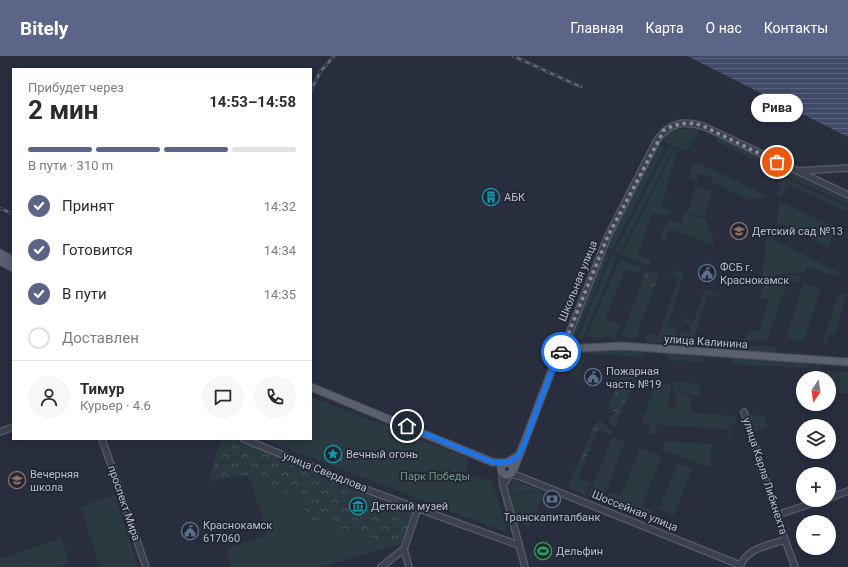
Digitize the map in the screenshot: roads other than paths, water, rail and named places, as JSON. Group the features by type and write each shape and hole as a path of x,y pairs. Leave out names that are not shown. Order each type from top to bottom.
{"main road":[{"path":"0,253 12,259"},
{"path":"0,260 12,267"},
{"name":"улица Калинина","path":"563,349 622,346 848,362"},
{"name":"Школьная улица","path":"512,471 526,440 553,367 563,349"},
{"path":"312,387 492,462 510,463 512,471 505,475 492,462"},
{"path":"502,472 501,467 518,456"}],"street":[{"name":"Школьная улица","path":"563,349 608,236 657,140 664,130 675,124 692,122 798,171"},
{"path":"798,171 848,168"},
{"path":"798,171 848,195"},
{"name":"улица Карла Либкнехта","path":"744,412 795,567"},
{"path":"0,432 12,427"},
{"name":"проспект Мира","path":"102,440 146,567"},
{"name":"улица Свердлова","path":"247,440 518,546"},
{"path":"503,484 512,471"},
{"name":"Шоссейная улица","path":"512,471 521,477 740,566"},
{"path":"502,472 503,484 518,546 525,567"},
{"path":"836,495 848,491"},
{"path":"777,515 801,507"},
{"path":"381,567 404,549 418,508"},
{"path":"740,566 747,556 758,548 785,540"},
{"path":"404,549 409,567"}],"water":[{"path":"688,56 848,56 848,137 693,59"}],"railway":[{"path":"312,88 321,71 334,56"},
{"path":"513,56 581,87"},
{"path":"0,208 12,214"}],"place":[{"name":"Рива","path":"777,162"},
{"name":"АБК","path":"491,197"},
{"name":"Детский сад №13","path":"739,231"},
{"name":"ФСБ г. Краснокамск","path":"707,273"},
{"name":"Пожарная часть №19","path":"593,377"},
{"name":"Вечный огонь","path":"333,454"},
{"name":"Вечерняя школа","path":"17,480"},
{"name":"Транскапиталбанк","path":"552,499"},
{"name":"Детский музей","path":"358,506"},
{"name":"Краснокамск 617060","path":"190,531"},
{"name":"Дельфин","path":"543,551"}],"park label":[{"name":"Парк Победы","path":"435,476"}]}
